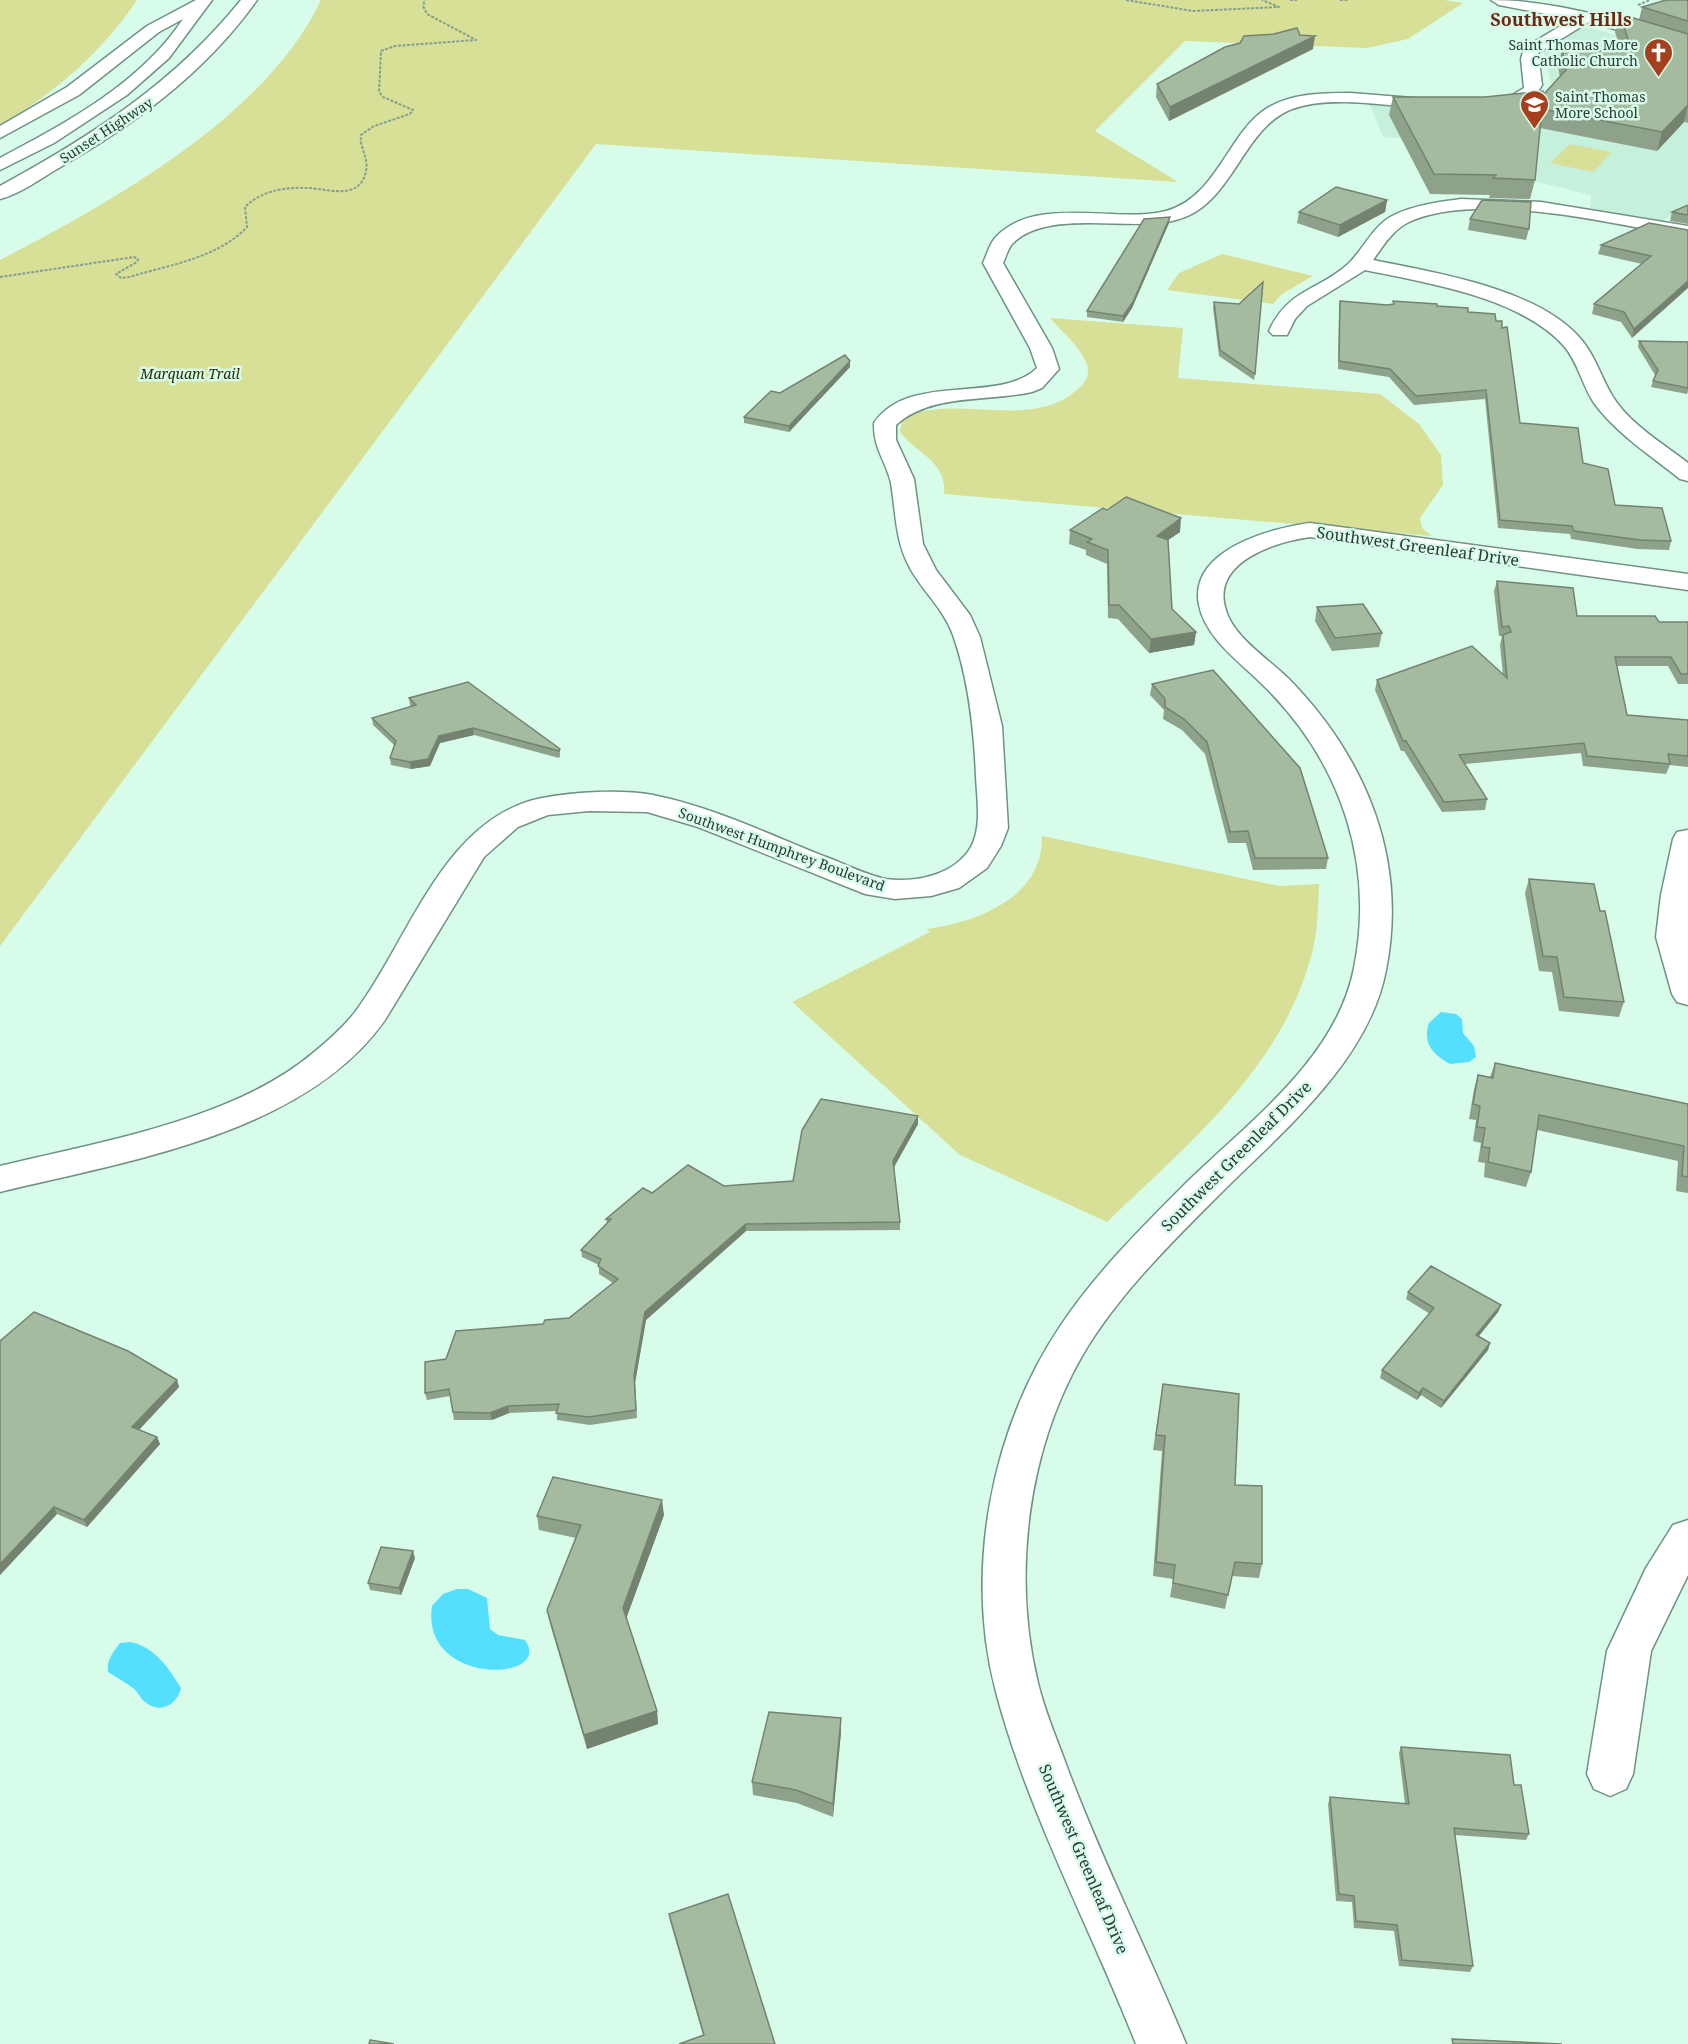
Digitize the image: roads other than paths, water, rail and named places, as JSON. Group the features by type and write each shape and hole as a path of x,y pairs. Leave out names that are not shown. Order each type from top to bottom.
{"main road":[{"name":"Sunset Highway","path":"0,193 78,150 146,107 211,48 249,0"},
{"path":"1499,0 1599,15 1688,46"},
{"name":"Sunset Highway","path":"0,165 69,125 124,87 180,35 203,2"},
{"path":"0,134 81,85 153,29 203,2"},
{"name":"Southwest Humphrey Boulevard","path":"0,1179 149,1140 218,1119 279,1094 322,1066 356,1034 377,1007 473,850 489,835 526,812 589,801 649,803 708,821 876,888 896,891 914,891 934,886 970,870 989,845 993,828 988,726 967,637 957,615 924,571 911,544 902,479 889,450 884,431 891,416 909,406 1024,387 1034,383 1048,369 1044,354 993,264 998,245 1015,229 1033,223 1069,220 1151,220 1189,209 1204,197 1264,118 1278,109 1297,103 1345,100 1477,106 1500,104 1521,98 1532,90 1534,85 1529,59 1530,51 1599,15"},
{"path":"1655,36 1688,31"},
{"path":"42,191 127,136 146,107"},
{"path":"1280,331 1291,308 1351,272 1360,263 1380,233 1397,220 1423,210 1454,206 1538,209 1688,232"},
{"path":"1360,263 1435,280 1491,296 1539,317 1558,329 1572,342 1613,413 1688,474"},
{"name":"Southwest Greenleaf Drive","path":"1161,2044 1141,1992 1055,1798 1017,1688 1006,1627 1005,1596 1008,1524 1013,1493 1026,1440 1039,1408 1065,1351 1086,1321 1136,1258 1298,1096 1321,1069 1345,1032 1363,995 1370,972 1377,876 1369,829 1355,792 1335,757 1287,693 1222,627 1209,596 1211,585 1225,564 1250,548 1278,535 1310,530 1503,559 1688,582"},
{"path":"1688,839 1676,895 1672,937 1688,994"},
{"path":"1610,1774 1629,1651 1661,1581 1688,1538"}],"water":[{"path":"1441,1012 1456,1014 1462,1019 1463,1033 1474,1046 1476,1057 1469,1062 1450,1064 1430,1048 1427,1037 1429,1023"},
{"path":"457,1589 468,1589 487,1598 490,1629 498,1635 525,1640 529,1654 521,1664 506,1669 485,1669 464,1663 446,1651 434,1632 432,1606 443,1594"},
{"path":"130,1642 154,1653 181,1688 176,1699 168,1706 157,1708 151,1706 133,1688 108,1672 109,1660 120,1643"}],"place":[{"name":"Saint Thomas More Catholic Church","path":"1659,78"},
{"name":"Saint Thomas More School","path":"1534,130"}],"district":[{"name":"Southwest Hills","path":"1561,19"}],"park label":[{"name":"Marquam Trail","path":"190,373"}]}
